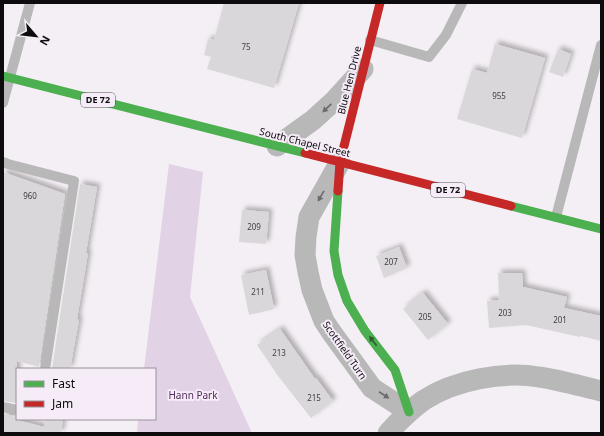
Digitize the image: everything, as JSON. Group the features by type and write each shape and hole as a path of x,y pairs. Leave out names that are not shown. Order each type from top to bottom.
{"main road":[{"name":"Blue Hen Drive","path":"340,162 380,3"},
{"name":"South Chapel Street","path":"6,77 601,229"},
{"path":"340,162 334,251 338,275 347,301 355,315 365,331 395,370 409,412"}],"street":[{"path":"277,146 314,120 334,101 363,69"},
{"name":"Scottfield Turn","path":"340,162 309,217 306,237 306,255 312,290 324,321 372,388 409,412"},
{"path":"388,433 409,412 425,400 446,389 467,382 503,376 537,376 601,391"}],"lane":[{"path":"3,103 6,77 30,3"},
{"path":"370,40 429,57 446,35 462,3"},
{"path":"556,217 597,77 601,45"},
{"path":"3,162 74,181 45,368"},
{"path":"3,407 16,410"}],"green space":[{"name":"Hann Park","path":"169,164 203,172 190,297 252,433 137,433 138,420 156,420 156,368 144,368"}],"building":[{"path":"224,3 299,3 274,88 207,69 211,57 204,55 208,39 214,40"},
{"path":"495,44 545,58 522,138 457,119 472,69 487,73"},
{"path":"558,49 571,54 563,77 549,72"},
{"path":"3,172 65,194 39,367 17,361 16,403 3,401"},
{"path":"80,184 97,187 77,319 79,320 70,368 52,368"},
{"path":"242,210 269,212 266,244 239,242"},
{"path":"399,247 407,268 384,278 376,256"},
{"path":"266,270 274,309 249,315 241,275"},
{"path":"498,273 522,273 523,287 567,297 564,308 601,316 601,341 526,325 489,328 487,301 499,300"},
{"path":"423,293 448,324 428,340 403,309"},
{"path":"280,329 315,379 316,378 333,401 311,418 278,376 257,345"},
{"path":"3,414 16,416 16,420 44,427 45,420 63,420 61,433 3,433"}],"traffic: fast":[{"path":"3,76 305,153"},
{"path":"338,191 334,251 338,275 347,301 365,331 395,370 409,412"},
{"path":"511,206 601,229"}],"traffic: jam":[{"path":"338,191 340,162 380,3"},
{"path":"305,153 511,206"}]}
